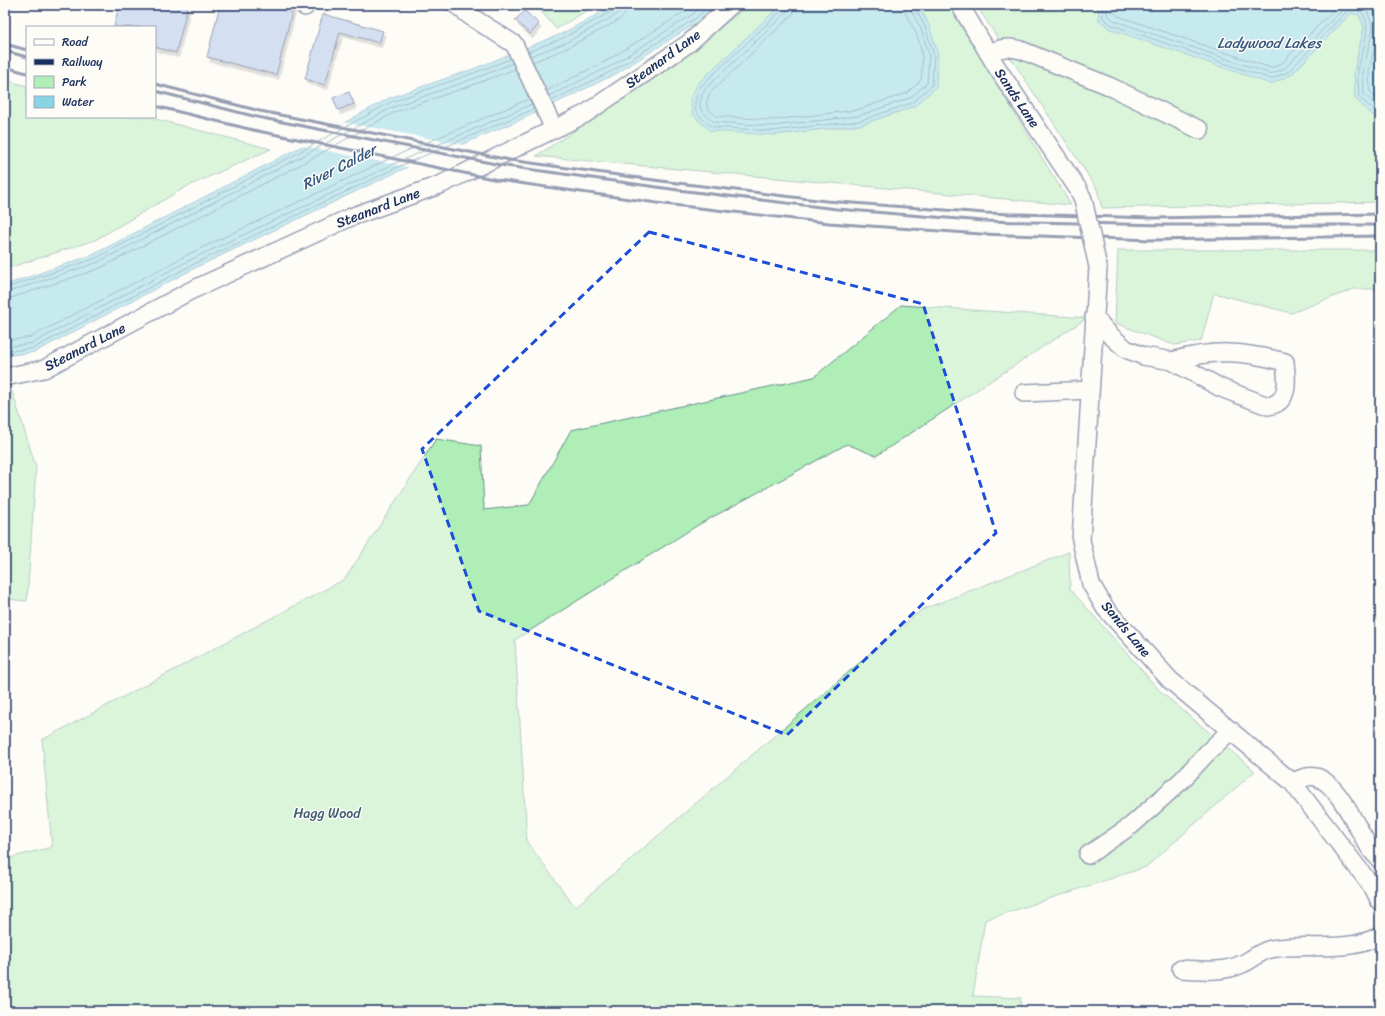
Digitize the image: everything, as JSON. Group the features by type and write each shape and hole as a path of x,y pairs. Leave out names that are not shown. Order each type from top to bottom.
{"street":[{"path":"456,5 470,16 514,44 551,124"},
{"name":"Steanard Lane","path":"5,377 44,370 190,291 351,217 442,184 551,124 585,114 689,43 731,5"},
{"name":"Sands Lane","path":"960,5 988,53 1078,189 1083,199 1098,267 1081,540 1092,584 1105,608 1170,680 1292,782 1374,889 1380,902"},
{"path":"988,53 1002,48 1021,50 1110,86 1200,130"},
{"path":"1094,317 1110,335 1126,349 1143,356 1172,361 1221,388 1268,406 1274,405 1284,397 1287,379 1285,362 1236,352 1210,353 1172,361"},
{"path":"1024,393 1090,390"},
{"path":"1088,855 1132,825 1182,780 1230,730"},
{"path":"1292,782 1307,776 1318,777 1331,786 1369,847 1380,860"},
{"path":"1181,969 1221,970 1243,964 1262,952 1271,949 1350,945 1366,942 1380,936"}],"highlighted area":[{"path":"649,232 923,304 996,533 787,735 479,611 422,449"}],"green space":[{"path":"536,5 596,5 556,29"},
{"path":"748,5 781,5 698,84 773,135 860,125 915,106 936,87 929,25 918,5 948,5 1071,205 536,156 675,65"},
{"path":"976,5 1098,5 1099,20 1291,75 1351,13 1359,15 1364,27 1354,72 1375,117 1380,118 1380,202 1102,208 1097,189"},
{"path":"5,80 26,86 26,118 152,118 271,149 186,187 95,240 5,269"},
{"path":"1118,250 1380,250 1380,289 1354,289 1291,313 1214,293 1201,341 1174,345 1115,323"},
{"name":"Hagg Wood","path":"901,305 1087,318 876,456 847,444 698,525 515,640 527,842 575,907 921,610 1069,552 1070,589 1161,692 1255,771 1146,867 985,920 973,996 1021,998 1020,1011 5,1011 5,859 52,847 42,740 345,579 436,439 481,446 484,510 529,505 571,430 814,377"},
{"path":"12,391 36,467 27,601 5,599 5,392"}],"water":[{"name":"River Calder","path":"615,5 714,5 699,21 616,74 527,117 401,170 197,267 35,352 5,356 5,285 92,255 293,151 389,98 473,69 561,34"},
{"path":"781,5 918,5 929,25 938,54 936,87 915,106 860,125 773,135 710,131 693,115 690,99 698,83"},
{"name":"Ladywood Lakes","path":"1098,5 1380,5 1380,118 1375,117 1355,99 1354,72 1364,27 1359,15 1351,13 1291,75 1271,84 1110,29 1099,20"}],"pier":[{"path":"342,122 465,145 411,168 299,145"}],"building":[{"path":"119,5 188,5 176,53 156,47 156,26 114,26"},
{"path":"220,5 294,5 276,75 207,57"},
{"path":"525,11 539,24 530,34 515,20"},
{"path":"323,14 383,31 379,43 340,32 325,85 305,79"},
{"path":"349,92 354,104 338,110 333,98"}],"railway":[{"path":"5,44 26,50"},
{"path":"5,51 26,57"},
{"path":"5,67 26,73"},
{"path":"156,84 260,111 510,160 661,181 826,201 985,213 1153,218 1380,214"},
{"path":"156,91 257,117 506,166 678,190 837,209 983,221 1165,225 1380,225"},
{"path":"156,106 253,130 498,180 664,204 829,223 981,234 1154,240 1380,236"}]}
